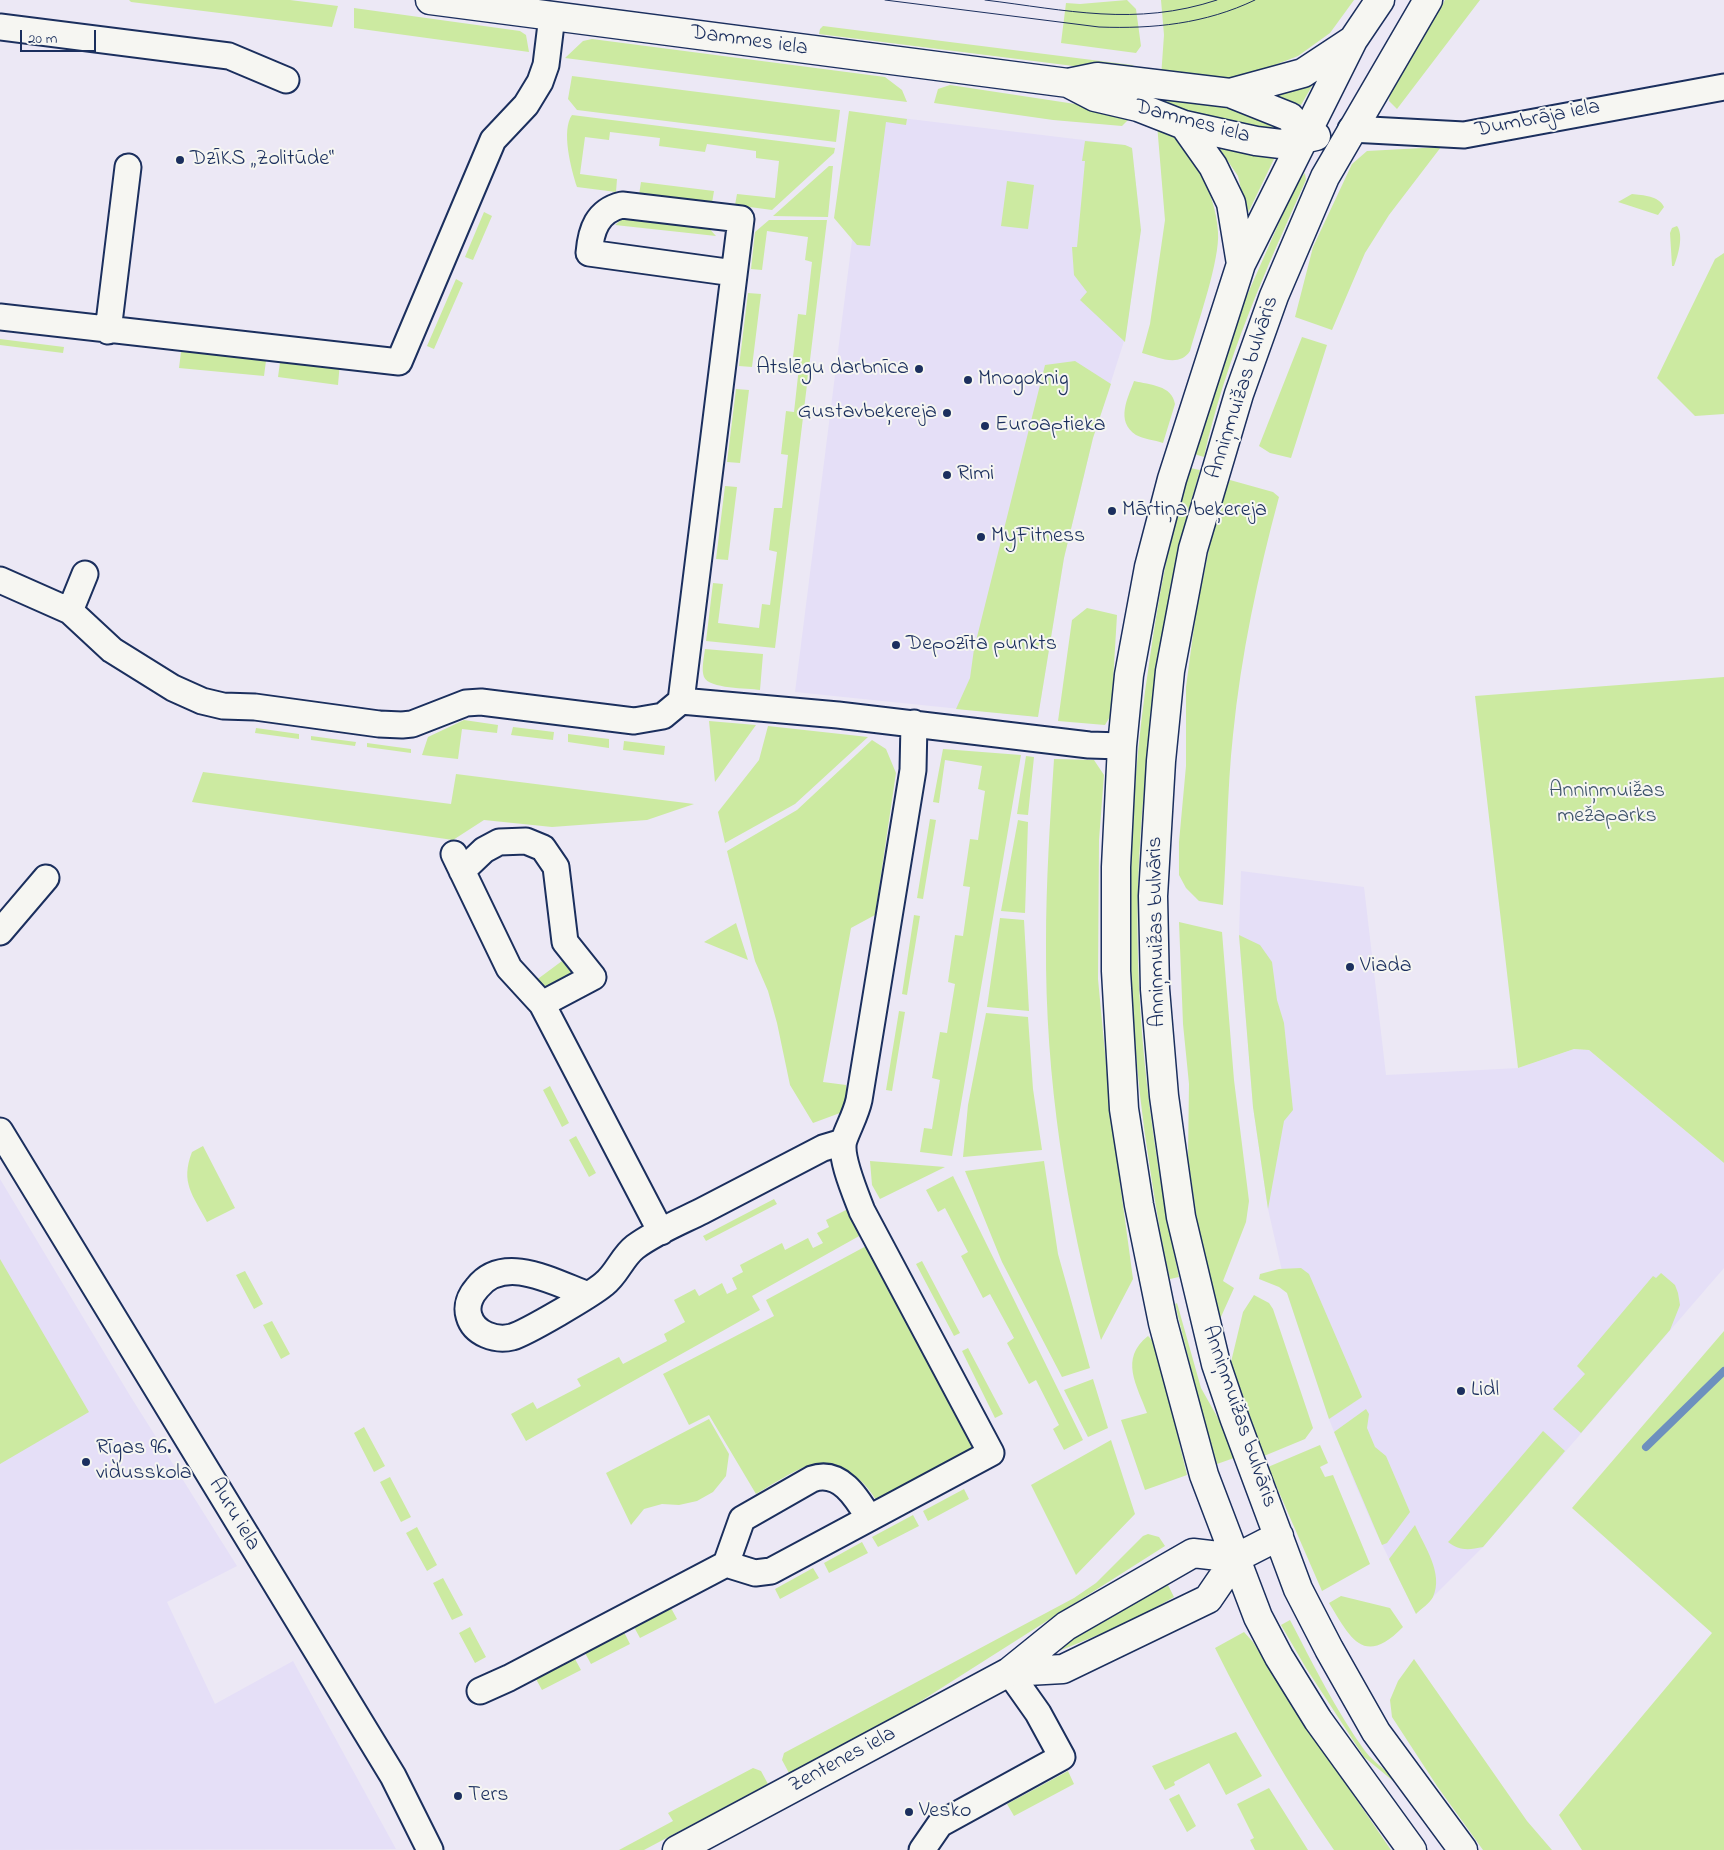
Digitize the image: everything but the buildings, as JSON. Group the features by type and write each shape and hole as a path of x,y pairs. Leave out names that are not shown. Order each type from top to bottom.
{"street":[{"name":"Dammes iela","path":"430,0 924,66 1068,83 1097,77 1230,93 1290,117 1305,138 1282,144 1184,125 1138,107 1095,97 1068,83"},
{"name":"Anniņmuižas bulvāris","path":"1380,0 1353,40 1241,264 1201,385 1160,521 1129,675 1122,746 1116,867 1116,971 1124,1110 1140,1205 1163,1323 1204,1475 1258,1617 1279,1657 1318,1720 1412,1850"},
{"name":"Anniņmuižas bulvāris","path":"1428,0 1351,129 1325,177 1274,296 1239,394 1192,550 1170,671 1156,830 1153,896 1155,990 1164,1096 1180,1217 1219,1373 1298,1589 1376,1732 1463,1850"},
{"path":"0,317 108,331 399,362 493,140 526,105 540,82 546,65 552,16"},
{"path":"0,27 229,56 286,80"},
{"path":"1230,93 1303,73 1353,40"},
{"name":"Dumbrāja iela","path":"1351,129 1464,135 1724,87"},
{"path":"1184,125 1213,166 1231,203 1241,264"},
{"path":"1305,138 1351,129"},
{"path":"108,331 128,167"},
{"path":"0,580 70,612 100,641 154,677 202,701 223,706 255,707 378,724 402,725 412,724 466,703 481,702 634,721 663,716 681,701 741,219 622,205 613,207 598,218 591,234 589,253 734,273"},
{"path":"70,612 85,574"},
{"path":"681,701 914,723 1089,745 1122,746"},
{"path":"726,1564 755,1573 766,1573 991,1453 862,1211 848,1178 843,1142 854,1120 859,1100 914,770 914,723"},
{"path":"542,1004 593,977 565,942 557,873 553,859 543,848 532,842 498,842 458,862 509,968 542,1004 661,1232"},
{"path":"0,932 46,878"},
{"name":"Auru iela","path":"0,1131 393,1776 430,1850"},
{"path":"588,1295 604,1284 635,1247 822,1148 843,1142"},
{"path":"1163,1323 1167,1299 1170,1294 1179,1289 1190,1291 1202,1310"},
{"path":"480,1691 509,1678 726,1564 742,1519 818,1476 831,1477 844,1485 858,1499 869,1518"},
{"name":"Zentenes iela","path":"1009,1672 1063,1669 1208,1599 1236,1558 1279,1536"},
{"name":"Zentenes iela","path":"677,1850 1009,1672 1066,1626 1193,1553 1236,1558"},
{"path":"922,1850 940,1824 1062,1757 1038,1713 1009,1672"},
{"path":"1391,1820 1412,1835 1423,1833 1427,1829 1430,1818 1423,1795"}],"shaded area":[{"path":"868,114 1125,145 1132,148 1141,230 1126,335 1093,438 1064,558 1038,717 795,692"},
{"path":"1241,871 1364,887 1386,1075 1518,1068 1574,1049 1589,1050 1724,1163 1724,1268 1483,1547 1416,1614 1373,1526 1355,1484 1329,1419 1287,1293 1268,1209 1253,1107 1239,935"},
{"name":"Rīgas 96. vidusskola","path":"0,1179 129,1394 237,1566 167,1602 215,1704 293,1661 396,1849 0,1850"}],"green space":[{"path":"129,0 290,0 338,6 332,27 131,2"},
{"path":"1127,0 1136,9 1141,46 1136,53 1061,43 1066,3 1080,4"},
{"path":"1161,0 1354,0 1330,33 1298,56 1231,82 1161,77 1164,35"},
{"path":"1445,0 1480,0 1397,109 1389,101 1390,91"},
{"path":"354,8 520,31 526,35 529,52 354,28"},
{"path":"823,26 1132,65 1136,67 1137,74 819,34"},
{"path":"592,39 885,77 902,90 907,102 565,58 583,41"},
{"path":"572,76 840,110 836,142 577,110 568,99"},
{"path":"1316,79 1301,105 1271,97"},
{"path":"950,85 1095,107 1130,118 1122,126 1053,120 934,103 938,89"},
{"path":"1159,92 1221,103 1273,125 1286,133 1157,107"},
{"path":"849,111 907,119 906,125 886,122 870,246 857,245 834,218"},
{"path":"572,115 835,148 834,153 772,210 735,205 737,194 775,198 779,161 756,158 756,151 707,144 705,152 659,146 660,138 610,132 609,140 585,137 580,174 617,179 616,192 577,187 567,140 567,130"},
{"path":"1157,124 1177,135 1195,159 1211,198 1218,232 1216,258 1190,351 1180,359 1174,360 1161,359 1142,353 1150,324 1165,220"},
{"path":"1085,141 1125,145 1132,148 1141,230 1125,342 1080,300 1087,292 1074,275 1072,247 1077,247 1085,161 1082,161"},
{"path":"1441,147 1389,215 1365,253 1332,330 1295,317 1313,247 1352,164 1367,151"},
{"path":"1219,148 1275,157 1247,215 1238,176"},
{"path":"829,166 833,166 828,217 773,216"},
{"path":"1305,173 1306,180 1276,247 1235,351 1223,386 1204,457 1194,454 1245,300 1297,182"},
{"path":"1007,181 1034,185 1028,229 1001,226"},
{"path":"641,182 714,191 712,203 639,195"},
{"path":"1632,194 1655,198 1664,207 1658,215 1618,202"},
{"path":"484,212 492,216 473,260 465,257"},
{"path":"626,216 706,225 716,236 615,225"},
{"path":"769,220 827,220 775,648 706,641 713,583 723,584 718,623 759,628 762,604 770,605 777,552 769,550 774,508 782,508 788,455 781,454 786,411 794,412 800,358 793,357 798,314 806,315 812,262 805,260 808,237 767,231 762,270 751,269 755,232"},
{"path":"1677,226 1680,235 1680,246 1674,266 1672,266 1670,233 1672,228"},
{"path":"1724,253 1724,414 1695,416 1657,378 1715,259"},
{"path":"456,279 463,283 434,349 427,346"},
{"path":"748,293 761,294 752,367 739,366"},
{"path":"1302,337 1327,345 1291,458 1270,453 1259,446"},
{"path":"0,339 64,347 63,353 0,345"},
{"path":"182,344 267,353 264,376 179,368"},
{"path":"281,355 340,362 338,385 278,377"},
{"path":"1075,361 1111,384 1093,438 1064,558 1038,717 956,709 970,678 974,649 1045,365"},
{"path":"1134,381 1165,389 1173,398 1175,404 1163,443 1136,435 1126,423 1126,402"},
{"path":"736,389 749,390 740,463 727,462"},
{"path":"1190,468 1200,470 1179,554 1159,667 1144,791 1138,887 1139,985 1147,1083 1161,1181 1179,1277 1170,1279 1149,1162 1135,1035 1131,972 1131,846 1141,720 1154,633 1171,538"},
{"path":"1230,480 1273,492 1279,497 1251,615 1236,705 1229,777 1223,905 1199,901 1186,888 1179,875 1179,842 1186,766 1186,687 1196,612 1218,507"},
{"path":"725,486 737,487 728,560 716,559"},
{"path":"1087,608 1117,615 1111,715 1105,725 1058,721 1072,620"},
{"path":"705,649 763,654 760,690 721,686 707,681 703,671"},
{"name":"Anniņmuižas mežaparks","path":"1724,677 1724,1163 1589,1050 1574,1049 1518,1068 1475,696"},
{"path":"464,720 498,725 497,733 462,729 458,759 422,755 428,737"},
{"path":"709,721 756,725 715,782"},
{"path":"768,726 868,737 795,804 725,843 718,812 759,760"},
{"path":"513,727 554,732 553,740 511,735"},
{"path":"256,728 299,734 299,739 255,733"},
{"path":"568,734 609,739 609,748 568,742"},
{"path":"311,736 356,742 355,746 311,740"},
{"path":"872,740 886,749 896,773 875,915 851,928 823,1082 846,1085 849,1101 840,1113 813,1123 790,1085 777,1023 768,991 755,961 727,851 797,810"},
{"path":"624,741 665,746 664,755 623,750"},
{"path":"367,743 411,749 411,753 367,747"},
{"path":"943,749 1021,755 952,1156 920,1152 924,1128 932,1129 940,1080 932,1078 940,1032 947,1033 955,984 948,982 955,935 963,936 970,887 963,886 970,839 978,840 985,791 978,789 982,766 945,760 939,803 933,802"},
{"path":"1026,756 1034,757 1028,815 1017,814"},
{"path":"1054,759 1094,760 1104,775 1099,840 1098,979 1111,1116 1133,1279 1101,1340 1068,1194 1060,1144 1049,1044 1046,921"},
{"path":"203,772 451,804 456,774 694,804 647,820 552,827 484,820 453,840 192,802"},
{"path":"930,819 936,820 923,899 917,898"},
{"path":"1018,820 1028,822 1025,913 1001,911"},
{"path":"914,915 920,916 907,995 902,994"},
{"path":"1000,918 1024,920 1029,1011 987,1007"},
{"path":"1179,922 1222,932 1234,1080 1249,1201 1246,1222 1223,1281 1234,1288 1220,1319 1197,1220 1188,1158 1189,1084 1183,1024"},
{"path":"736,923 748,960 704,942"},
{"path":"1239,935 1260,945 1272,962 1277,1000 1284,1023 1293,1110 1284,1121 1268,1209 1253,1107"},
{"path":"562,961 575,977 545,990 531,984"},
{"path":"899,1011 905,1012 892,1091 886,1090"},
{"path":"986,1013 1028,1017 1033,1089 1042,1150 963,1157 968,1105"},
{"path":"550,1086 569,1123 562,1127 543,1090"},
{"path":"576,1136 596,1173 589,1177 569,1140"},
{"path":"203,1146 235,1208 207,1222 193,1196 187,1172 192,1152"},
{"path":"870,1161 945,1167 880,1199 872,1185"},
{"path":"1044,1161 1058,1254 1090,1368 1062,1377 1002,1262 965,1171"},
{"path":"953,1176 1083,1440 1064,1450 1053,1429 1059,1425 1036,1380 1029,1384 1007,1343 1014,1338 990,1294 983,1298 961,1256 968,1252 945,1208 938,1212 926,1190"},
{"path":"774,1199 777,1204 706,1241 703,1236"},
{"path":"848,1209 861,1235 752,1296 760,1310 526,1441 511,1414 533,1402 537,1409 581,1386 577,1379 619,1357 623,1364 667,1341 664,1334 685,1322 674,1300 695,1289 699,1296 722,1283 727,1294 737,1289 732,1278 743,1272 740,1265 782,1243 785,1250 808,1238 813,1248 823,1243 817,1233 829,1227 826,1220"},
{"path":"868,1245 973,1441 968,1458 879,1505 867,1487 851,1473 833,1465 822,1464 799,1469 756,1494 709,1415 689,1425 663,1374 774,1316 766,1300"},
{"path":"0,1259 89,1412 0,1464"},
{"path":"922,1261 960,1333 954,1336 916,1264"},
{"path":"1301,1268 1309,1274 1362,1397 1329,1419 1287,1293 1279,1287 1259,1279 1260,1274 1279,1269"},
{"path":"245,1271 263,1304 254,1309 236,1275"},
{"path":"1661,1273 1675,1285 1680,1305 1670,1330 1581,1433 1553,1409 1585,1374 1577,1366 1653,1276 1656,1278"},
{"path":"1254,1295 1269,1303 1273,1309 1313,1428 1305,1439 1264,1456 1231,1362 1243,1312"},
{"path":"1177,1303 1201,1388 1223,1427 1234,1458 1217,1464 1203,1417 1175,1304"},
{"path":"272,1321 290,1354 281,1359 263,1325"},
{"path":"1724,1331 1724,1850 1582,1850 1559,1815 1712,1633 1572,1508"},
{"path":"1148,1336 1155,1343 1187,1475 1145,1490 1121,1420 1147,1413 1135,1382 1132,1363 1139,1345"},
{"path":"968,1348 1003,1414 995,1418 962,1351"},
{"path":"1093,1379 1108,1428 1088,1437 1064,1390"},
{"path":"1366,1409 1369,1414 1367,1428 1375,1447 1386,1456 1410,1512 1387,1543 1382,1545 1334,1432"},
{"path":"709,1419 729,1454 726,1476 713,1492 697,1501 679,1505 662,1504 644,1509 631,1525 606,1473"},
{"path":"364,1427 385,1466 374,1472 354,1433"},
{"path":"1543,1431 1565,1451 1483,1547 1464,1549 1448,1542 1450,1540"},
{"path":"1111,1440 1135,1514 1076,1575 1031,1485"},
{"path":"1320,1445 1328,1463 1320,1467 1325,1477 1333,1475 1370,1564 1322,1591 1268,1467"},
{"path":"390,1477 411,1517 401,1522 380,1482"},
{"path":"964,1489 969,1499 928,1521 923,1511"},
{"path":"913,1515 919,1526 878,1547 872,1537"},
{"path":"1415,1525 1432,1560 1436,1579 1433,1597 1416,1614 1389,1559"},
{"path":"417,1527 437,1565 427,1571 406,1533"},
{"path":"1148,1534 1159,1537 1165,1546 902,1713 789,1773 782,1760 784,1753 1074,1598 1096,1583 1143,1536"},
{"path":"862,1542 868,1553 829,1573 824,1563"},
{"path":"813,1568 819,1578 780,1599 775,1589"},
{"path":"443,1578 463,1615 452,1620 433,1583"},
{"path":"1168,1585 1174,1597 1132,1621 1042,1658 1124,1605"},
{"path":"1341,1596 1390,1608 1403,1627 1390,1639 1378,1645 1368,1646 1360,1644 1344,1628 1329,1603"},
{"path":"671,1608 677,1619 640,1638 634,1627"},
{"path":"1290,1620 1325,1687 1354,1736 1369,1756 1395,1778 1403,1789 1364,1757 1306,1668 1281,1625"},
{"path":"470,1627 486,1657 475,1663 459,1633"},
{"path":"624,1632 630,1644 591,1664 585,1653"},
{"path":"1244,1632 1253,1642 1313,1736 1391,1850 1334,1850 1317,1826 1271,1751 1215,1648"},
{"path":"575,1659 581,1670 542,1690 536,1679"},
{"path":"1414,1659 1527,1821 1552,1850 1483,1850 1437,1786 1392,1717 1390,1700 1398,1681"},
{"path":"1236,1732 1262,1776 1226,1795 1209,1763 1174,1782 1175,1785 1165,1790 1152,1766"},
{"path":"753,1768 761,1771 768,1784 644,1850 619,1850 673,1821 668,1813"},
{"path":"1068,1771 1074,1784 1014,1816 1007,1804"},
{"path":"1269,1788 1308,1850 1255,1850 1250,1840 1254,1838 1237,1804"},
{"path":"1179,1794 1196,1826 1187,1832 1169,1799"}],"waterway":[{"path":"1646,1447 1724,1371"}],"tram line":[{"path":"885,0 1099,27 1159,26 1198,20 1217,15 1255,0"},
{"path":"985,0 1073,12 1129,15 1158,13 1217,0"}],"place":[{"name":"DzĪKS „Zolitūde“","path":"180,160"},
{"name":"Atslēgu darbnīca","path":"919,369"},
{"name":"Mnogoknig","path":"968,380"},
{"name":"Gustavbeķereja","path":"947,413"},
{"name":"Euroaptieka","path":"985,426"},
{"name":"Rimi","path":"947,475"},
{"name":"Mārtiņa beķereja","path":"1112,511"},
{"name":"MyFitness","path":"981,537"},
{"name":"Depozīta punkts","path":"896,645"},
{"name":"Viada","path":"1350,967"},
{"name":"Lidl","path":"1461,1391"},
{"name":"Rīgas 96. vidusskola","path":"86,1462"},
{"name":"Ters","path":"458,1796"},
{"name":"Vesko","path":"909,1812"}]}
